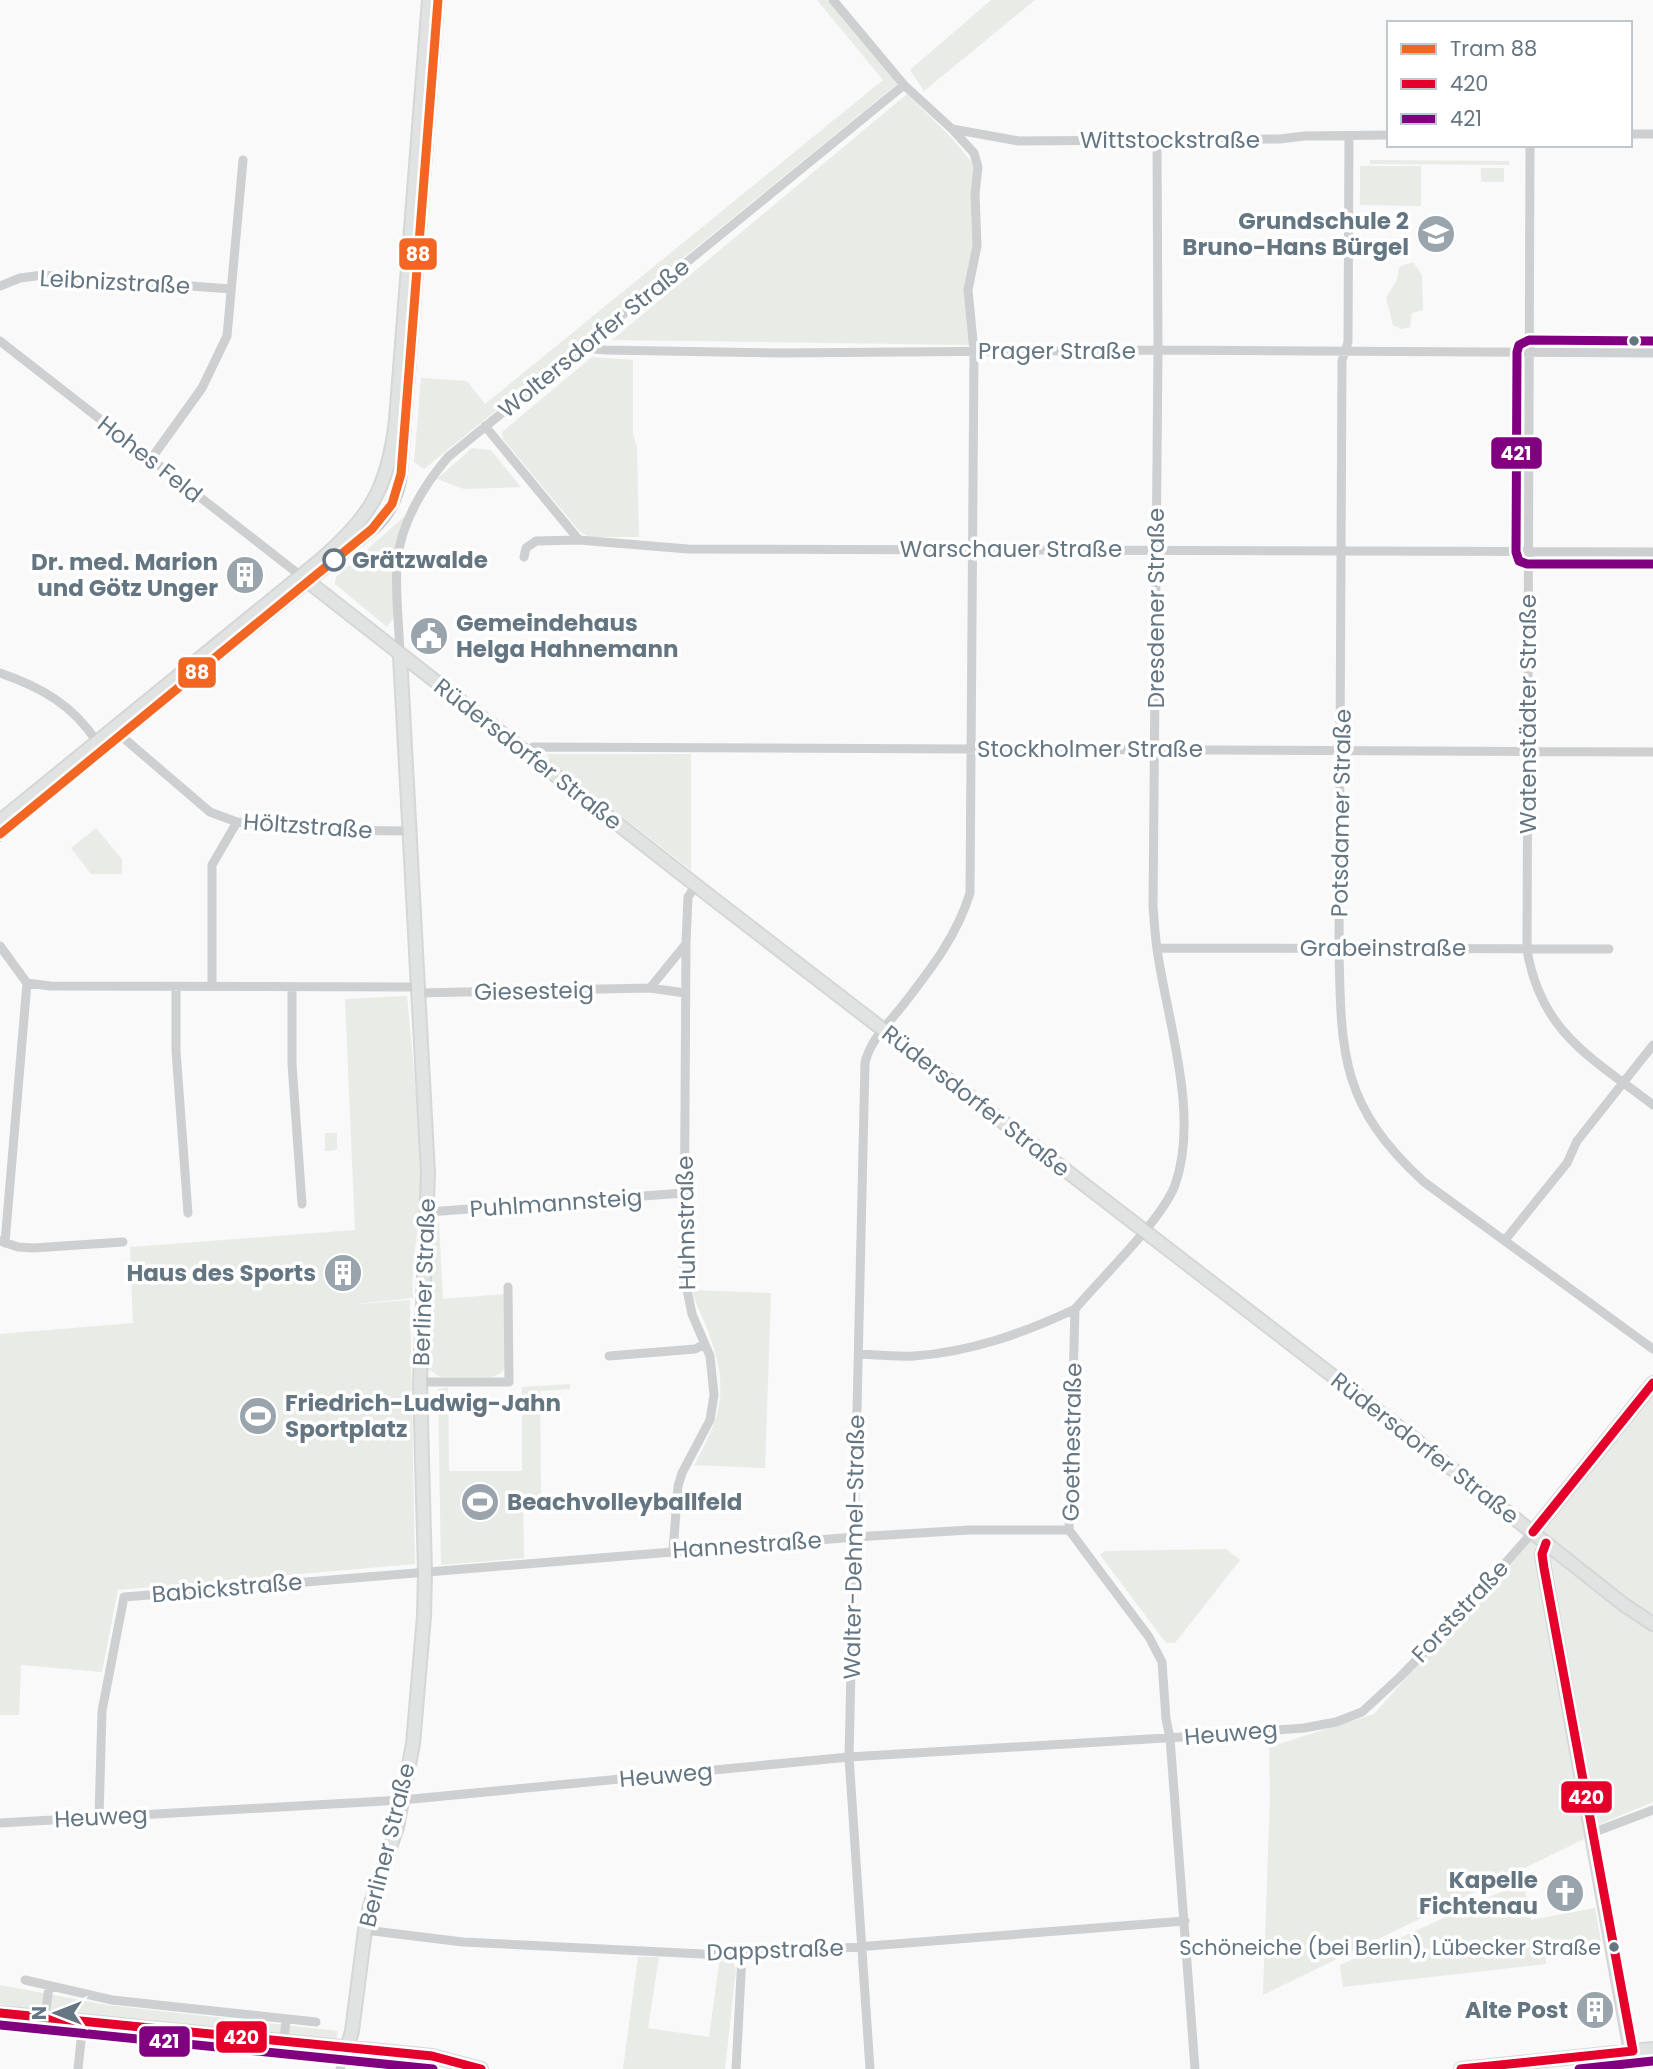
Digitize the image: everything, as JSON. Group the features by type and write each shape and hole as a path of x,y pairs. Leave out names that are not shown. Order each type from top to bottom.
{"street":[{"path":"0,821 301,576 352,531 376,499 391,458 396,420 429,0"},
{"path":"833,0 904,85 952,129"},
{"name":"Woltersdorfer Straße","path":"400,655 398,559 409,523 431,477 448,457 904,85"},
{"name":"Wittstockstraße","path":"952,129 1019,141 1157,141 1387,135"},
{"name":"Walter-Dehmel-Straße","path":"870,2069 849,1757 865,1063 867,1054 884,1029 941,954 967,903 972,855 974,351 968,290 976,246 975,194 978,167 974,153 952,129"},
{"path":"1632,134 1653,134"},
{"name":"Potsdamer Straße","path":"1349,136 1348,342 1342,361 1339,949 1342,1042 1349,1071 1359,1100 1369,1118 1393,1151 1418,1175 1653,1349"},
{"name":"Dresdener Straße","path":"1144,1230 1175,1186 1183,1136 1181,1082 1157,948 1153,906 1157,141"},
{"name":"Watenstädter Straße","path":"1530,147 1527,950 1537,992 1561,1030 1573,1044 1653,1105"},
{"path":"151,459 202,388 227,337 243,160"},
{"name":"Leibnizstraße","path":"0,286 20,278 43,275 232,289"},
{"name":"Hohes Feld","path":"0,341 301,576"},
{"name":"Prager Straße","path":"589,343 594,349 782,353 1158,350 1653,354"},
{"path":"485,426 579,540"},
{"name":"Warschauer Straße","path":"524,557 526,548 536,541 579,540 688,549 1653,552"},
{"name":"Rüdersdorfer Straße","path":"301,576 696,885 1653,1624"},
{"name":"Berliner Straße","path":"340,2069 352,2031 370,1906 397,1827 412,1744 424,1616 420,1382 428,1212 400,655"},
{"path":"0,673 30,683 52,695 71,709 97,742"},
{"name":"Höltzstraße","path":"113,729 210,812 237,822 307,830 409,831"},
{"name":"Stockholmer Straße","path":"529,753 533,747 1653,752"},
{"path":"212,986 212,865 237,822"},
{"name":"Huhnstraße","path":"673,1550 678,1486 682,1473 706,1429 712,1407 714,1382 705,1343 692,1314 685,1288 686,943 688,897 696,885"},
{"path":"650,988 686,943"},
{"path":"0,946 27,983 2,1242 33,1248 122,1242"},
{"name":"Grabeinstraße","path":"1157,948 1609,950"},
{"name":"Giesesteig","path":"27,983 50,986 418,990 650,988 685,993"},
{"path":"176,987 176,1051 188,1213"},
{"path":"292,987 292,1065 302,1204"},
{"path":"1505,1240 1567,1163 1577,1141 1653,1045"},
{"name":"Puhlmannsteig","path":"428,1212 684,1193"},
{"path":"859,1354 911,1356 966,1348 1018,1334 1075,1309 1144,1230"},
{"path":"420,1382 509,1382 508,1287"},
{"name":"Goethestraße","path":"1075,1309 1069,1530 1133,1614 1162,1662 1195,2069"},
{"path":"609,1356 695,1349 705,1343"},
{"name":"Forststraße","path":"1331,1723 1362,1712 1442,1634 1533,1532 1653,1383"},
{"name":"Hannestraße","path":"425,1572 855,1537 969,1530 1069,1530"},
{"path":"1546,1543 1542,1554 1544,1568 1633,2051 1634,2069"},
{"name":"Babickstraße","path":"99,1817 102,1712 124,1597 425,1572"},
{"name":"Heuweg","path":"0,1822 402,1800 849,1757 1170,1738 1304,1728 1331,1723"},
{"path":"1592,1833 1653,1810"},
{"name":"Dappstraße","path":"365,1930 463,1942 742,1956 1185,1921"},
{"path":"736,2069 742,1956"},
{"path":"25,1980 112,2000 316,2022"},
{"path":"46,2018 49,1986"},
{"path":"0,2013 440,2057 481,2069"},
{"path":"284,2041 286,2019"},
{"path":"78,2069 83,2022"},
{"path":"1461,2069 1653,2049"}],"shaded area":[{"path":"817,0 827,0 897,84 424,469 414,462 421,378 467,381 485,404 883,80"},
{"path":"991,0 1035,0 924,91 910,70"},
{"path":"907,94 950,136 975,166 970,345 612,340"},
{"path":"1370,160 1509,161 1509,165 1370,164"},
{"path":"1360,166 1421,166 1421,206 1360,205"},
{"path":"1481,168 1504,168 1504,182 1481,182"},
{"path":"1413,262 1422,275 1423,310 1412,313 1410,327 1401,329 1393,325 1386,298 1397,280 1399,267"},
{"path":"592,357 633,360 633,434 637,448 639,537 590,537 580,532 503,439 502,432"},
{"path":"472,448 491,450 521,487 464,489 437,479"},
{"path":"407,514 395,616 387,627 335,584 336,577"},
{"path":"547,754 691,754 691,870 549,760"},
{"path":"96,828 122,859 122,874 91,874 71,848"},
{"path":"407,996 420,1171 413,1298 346,1305 410,1300 415,1564 118,1590 102,1672 21,1665 19,1715 0,1715 0,1334 133,1323 130,1247 355,1230 345,999"},
{"path":"325,1133 337,1133 337,1150 325,1151"},
{"path":"439,1223 443,1299 504,1294 505,1368 492,1377 440,1377 426,1367 431,1225"},
{"path":"692,1290 771,1293 765,1468 694,1465 719,1408 720,1379 711,1339"},
{"path":"570,1384 570,1389 540,1391 541,1499 523,1501 524,1558 441,1565 438,1389 448,1387 449,1471 522,1471 522,1387"},
{"path":"1653,1388 1653,1802 1600,1824 1584,1839 1263,1995 1270,1797 1269,1747 1374,1714 1590,1470"},
{"path":"1226,1549 1240,1560 1175,1643 1166,1643 1100,1555 1105,1551"},
{"path":"1523,1882 1531,1920 1595,1908 1602,1947 1546,1958 1546,1964 1343,1987 1340,1965"},
{"path":"638,1957 659,1957 648,2028 709,2037 720,1957 733,1961 736,1970 725,2069 623,2069"},
{"path":"0,1985 107,2005 338,2031 336,2041 80,2017 0,2004"}],"tram line":[{"name":"88","path":"0,834 372,529 392,504 401,474 438,0"},
{"path":"0,841 376,534 397,508 407,475 444,0"}],"transit line":[{"name":"421","path":"1653,341 1529,340 1519,345 1516,552 1519,561 1527,564 1653,564"},
{"name":"420","path":"1533,1532 1653,1383"},
{"name":"420","path":"1546,1543 1542,1554 1544,1568 1633,2051"},
{"name":"420","path":"0,2013 432,2056 481,2069"},
{"name":"421","path":"0,2025 433,2069"},
{"name":"420","path":"1461,2069 1633,2051"},
{"name":"421","path":"1579,2069 1653,2061"}],"place":[{"name":"Grundschule 2 Bruno-Hans Bürgel","path":"1436,234"},
{"name":"Grätzwalde","path":"334,560"},
{"name":"Dr. med. Marion und Götz Unger","path":"245,575"},
{"name":"Gemeindehaus Helga Hahnemann","path":"429,636"},
{"name":"Haus des Sports","path":"343,1273"},
{"name":"Friedrich-Ludwig-Jahn Sportplatz","path":"258,1416"},
{"name":"Beachvolleyballfeld","path":"480,1502"},
{"name":"Kapelle Fichtenau","path":"1565,1893"},
{"name":"Schöneiche (bei Berlin), Lübecker Straße","path":"1614,1947"},
{"name":"Alte Post","path":"1595,2010"}]}
